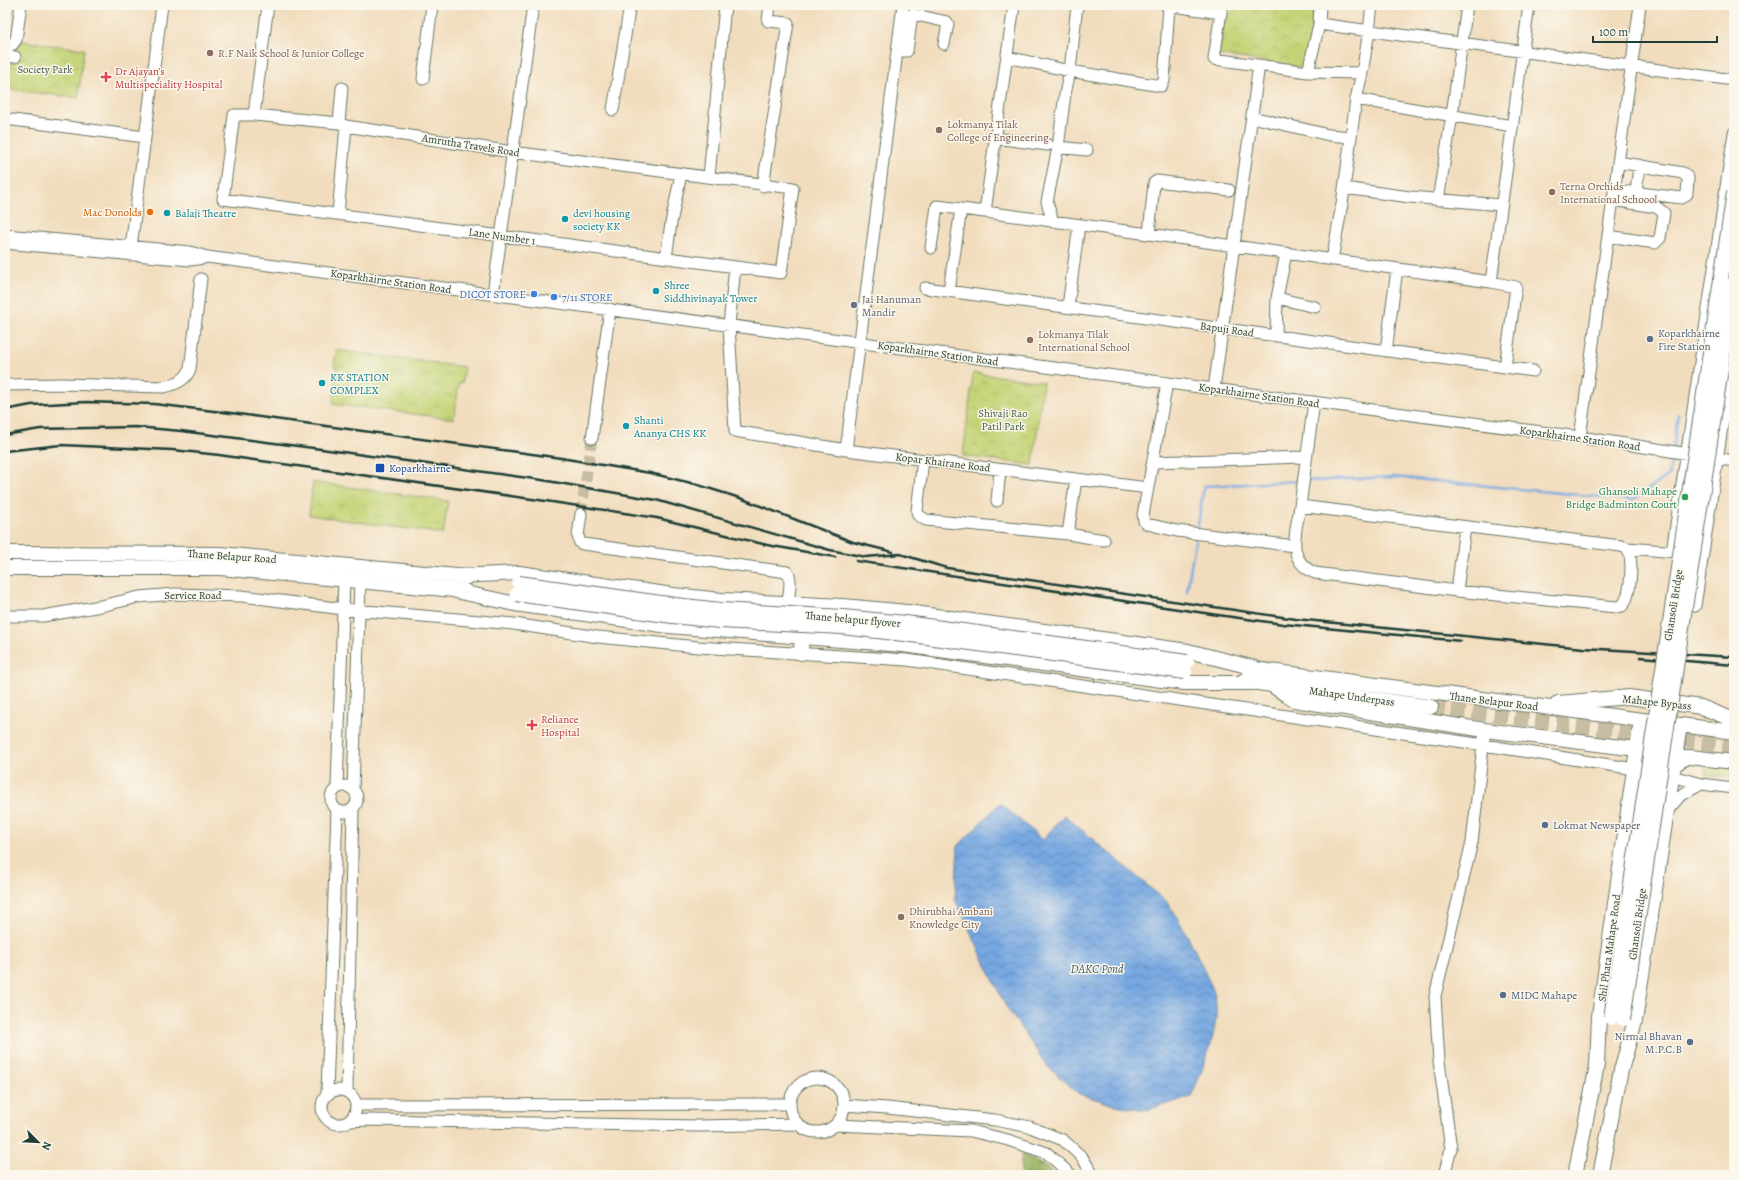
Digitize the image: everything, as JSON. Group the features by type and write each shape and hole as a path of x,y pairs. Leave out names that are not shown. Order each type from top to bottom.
{"main road":[{"name":"Ghansoli Bridge","path":"1617,1018 1734,192"},
{"name":"Ghansoli Bridge","path":"1617,1018 1734,283"},
{"name":"Thane Belapur Road","path":"5,553 221,554 458,576"},
{"name":"Thane Belapur Road","path":"5,568 220,568 456,591"},
{"path":"458,576 519,573 674,595 722,600 803,604 906,612 1188,651 1255,668"},
{"path":"458,576 518,589"},
{"path":"456,591 518,589"},
{"name":"Thane belapur flyover","path":"518,589 675,606 842,617 906,623 1186,667"},
{"path":"456,591 515,604 669,626 903,645 1184,683 1253,683"},
{"path":"801,653 803,604"},
{"path":"1186,667 1255,668"},
{"path":"1186,667 1253,683 1273,686 1294,700 1486,730 1637,749"},
{"name":"Thane Belapur Road","path":"1255,668 1734,732"},
{"name":"Mahape Underpass","path":"1273,686 1431,707"},
{"name":"Mahape Bypass","path":"1529,705 1629,697 1701,707 1734,720"},
{"name":"Shil Phata Mahape Road","path":"1575,1175 1597,1065 1599,1016 1641,720"},
{"path":"1600,1175 1621,1070 1635,1021 1680,725"},
{"path":"1673,770 1686,757 1690,756 1734,762"},
{"path":"1597,1065 1617,1018"},
{"path":"1617,1018 1621,1070"}],"street":[{"path":"5,47 12,44 16,40 20,5"},
{"path":"131,250 162,5"},
{"path":"254,115 268,5"},
{"path":"423,79 432,5"},
{"path":"493,294 533,5"},
{"path":"613,110 630,5"},
{"path":"709,177 725,5"},
{"path":"763,186 788,23 768,21 770,5"},
{"path":"985,212 1014,5"},
{"path":"1053,222 1047,202 1053,146 1070,71 1077,5"},
{"path":"1007,58 1070,71 1161,86 1164,82 1168,5 1221,9 1214,59 1308,72 1362,73"},
{"path":"1308,72 1319,24 1320,5"},
{"path":"1332,260 1344,188 1356,99 1362,73 1372,5"},
{"path":"1438,200 1452,115 1467,5"},
{"path":"1491,282 1529,5"},
{"path":"1580,437 1640,5"},
{"path":"846,450 897,51 905,11 947,22 948,24 944,44"},
{"path":"1319,24 1734,80"},
{"path":"1214,389 1259,65"},
{"path":"338,214 342,88"},
{"path":"1356,99 1512,126"},
{"name":"Amrutha Travels Road","path":"222,199 234,115 254,115 342,124 512,152 709,177 763,186 792,188 781,273"},
{"path":"1252,117 1329,135 1351,137"},
{"path":"5,119 145,137"},
{"path":"1672,552 1678,451 1734,134"},
{"path":"996,138 1087,150"},
{"path":"1614,195 1636,193 1682,198 1687,194 1688,178 1683,173 1618,162"},
{"path":"1636,193 1639,165"},
{"path":"666,258 671,222 681,174"},
{"path":"1149,234 1154,183 1157,180 1228,190"},
{"path":"1344,188 1410,197 1501,205"},
{"path":"1608,236 1655,242 1660,238 1664,213 1656,207 1614,195"},
{"name":"Lane Number 1","path":"222,199 781,273"},
{"path":"931,248 937,206 1286,253 1491,282 1516,287 1504,367"},
{"path":"949,291 960,209"},
{"path":"1068,307 1079,225"},
{"name":"Koparkhairne Station Road","path":"5,235 131,250"},
{"name":"Koparkhairne Station Road","path":"5,243 190,252 207,257 1580,437 1678,451 1734,461"},
{"path":"1276,336 1277,298 1286,253"},
{"path":"729,325 735,267"},
{"path":"1386,351 1397,269"},
{"path":"5,385 56,384 163,387 183,379 188,374 190,369 201,279"},
{"name":"Bapuji Road","path":"925,288 1532,371"},
{"path":"1277,298 1315,307"},
{"path":"592,438 610,309"},
{"name":"Kopar Khairane Road","path":"729,325 735,430 846,450 1148,488"},
{"path":"1695,606 1734,348"},
{"path":"1167,383 1148,488 1144,521 1147,524 1177,531 1294,546"},
{"path":"1314,402 1294,546 1295,554 1299,560 1307,569 1315,573 1457,591 1616,607 1622,606 1628,598 1631,559 1627,548"},
{"path":"1153,462 1306,457"},
{"path":"923,460 917,511 922,518 926,520 1068,534 1104,540"},
{"path":"997,501 1000,470"},
{"path":"1068,534 1076,479"},
{"path":"1301,502 1465,527 1621,546 1627,548 1703,553"},
{"path":"581,514 578,536 580,543 583,544 787,572 789,574 790,583 787,603 785,652"},
{"path":"1457,591 1465,527"},
{"path":"344,580 337,788 331,799 332,804 337,810 346,812 353,808"},
{"path":"353,790 360,582"},
{"name":"Service Road","path":"5,616 44,616 101,606 139,597 175,594 242,596 359,611 514,624 606,638 698,647 906,660 1635,769 1673,770 1701,784 1734,788"},
{"path":"1444,1175 1451,1149 1439,1061 1435,996 1472,842 1486,730"},
{"path":"1666,812 1680,796 1701,784"},
{"path":"337,788 346,786 353,790 357,797 353,808 347,1091"},
{"path":"337,810 327,1092 322,1102 322,1108 326,1118 335,1124 349,1121 700,1126 798,1124"},
{"path":"812,1078 819,1078 834,1083 843,1097 844,1105 843,1112 836,1125 829,1129 813,1132 798,1124 791,1112 790,1104 794,1090 799,1084 812,1078"},
{"path":"327,1092 338,1090 347,1091 351,1094 356,1105 355,1114 349,1121"},
{"path":"356,1105 790,1104"},
{"path":"844,1105 887,1108 995,1120 1030,1127 1063,1140 1082,1157 1093,1175"},
{"path":"836,1125 972,1131 1008,1140 1047,1153 1071,1175"}],"green space":[{"path":"1226,5 1315,5 1306,68 1219,55"},
{"name":"Society Park","path":"13,40 84,49 78,98 7,89"},
{"path":"336,350 464,367 462,383 459,383 454,419 333,404 337,367 334,366"},
{"name":"Shivaji Rao Patil Park","path":"973,373 1043,382 1033,465 963,456"},
{"path":"313,482 448,501 443,534 309,515"},
{"path":"1706,765 1734,769 1734,778 1705,774"},
{"path":"1021,1153 1049,1169 1054,1175 1021,1175"}],"water":[{"name":"DAKC Pond","path":"1000,803 1043,840 1064,815 1167,902 1173,911 1189,938 1212,987 1216,1009 1210,1048 1191,1097 1146,1110 1114,1105 1079,1094 1047,1066 1005,1005 955,899 958,846"}],"waterway":[{"path":"1673,449 1678,414"},
{"path":"1306,481 1394,477 1633,500 1669,475 1672,454"},
{"path":"1197,531 1204,486 1301,481"},
{"path":"1187,591 1196,536"}],"tunnel":[{"path":"581,514 592,438"},
{"path":"1431,707 1734,747"}],"railway":[{"path":"5,410 31,405 85,402 154,404 231,413 561,458 650,473 695,484 740,498 853,542 893,552"},
{"path":"5,435 40,429 136,427 181,431 542,480 656,500 830,550 866,557 900,554 947,568 1296,619 1583,648 1734,657"},
{"path":"5,451 61,445 173,450 219,455 657,518 767,545 835,557"},
{"path":"856,561 1283,624 1461,641"},
{"path":"1640,657 1734,665"}],"place":[{"name":"R.F Naik School & Junior College","path":"210,53"},
{"name":"Dr Ajayan's Multispeciality Hospital","path":"106,77"},
{"name":"Lokmanya Tilak College of Engineering","path":"939,130"},
{"name":"Terna Orchids International Schoool","path":"1552,192"},
{"name":"Mac Donolds","path":"150,212"},
{"name":"Balaji Theatre","path":"167,213"},
{"name":"devi housing society KK","path":"565,219"},
{"name":"Shree Siddhivinayak Tower","path":"656,291"},
{"name":"DICOT STORE","path":"534,294"},
{"name":"7/11 STORE","path":"554,297"},
{"name":"Jai Hanuman Mandir","path":"854,305"},
{"name":"Koparkhairne Fire Station","path":"1650,339"},
{"name":"Lokmanya Tilak International School","path":"1030,340"},
{"name":"KK STATION COMPLEX","path":"322,383"},
{"name":"Shanti Ananya CHS KK","path":"626,426"},
{"name":"Koparkhairne","path":"380,468"},
{"name":"Ghansoli Mahape Bridge Badminton Court","path":"1685,497"},
{"name":"Reliance Hospital","path":"532,725"},
{"name":"Lokmat Newspaper","path":"1545,825"},
{"name":"Dhirubhai Ambani Knowledge City","path":"901,917"},
{"name":"MIDC Mahape","path":"1503,995"},
{"name":"Nirmal Bhavan M.P.C.B","path":"1690,1042"}]}
